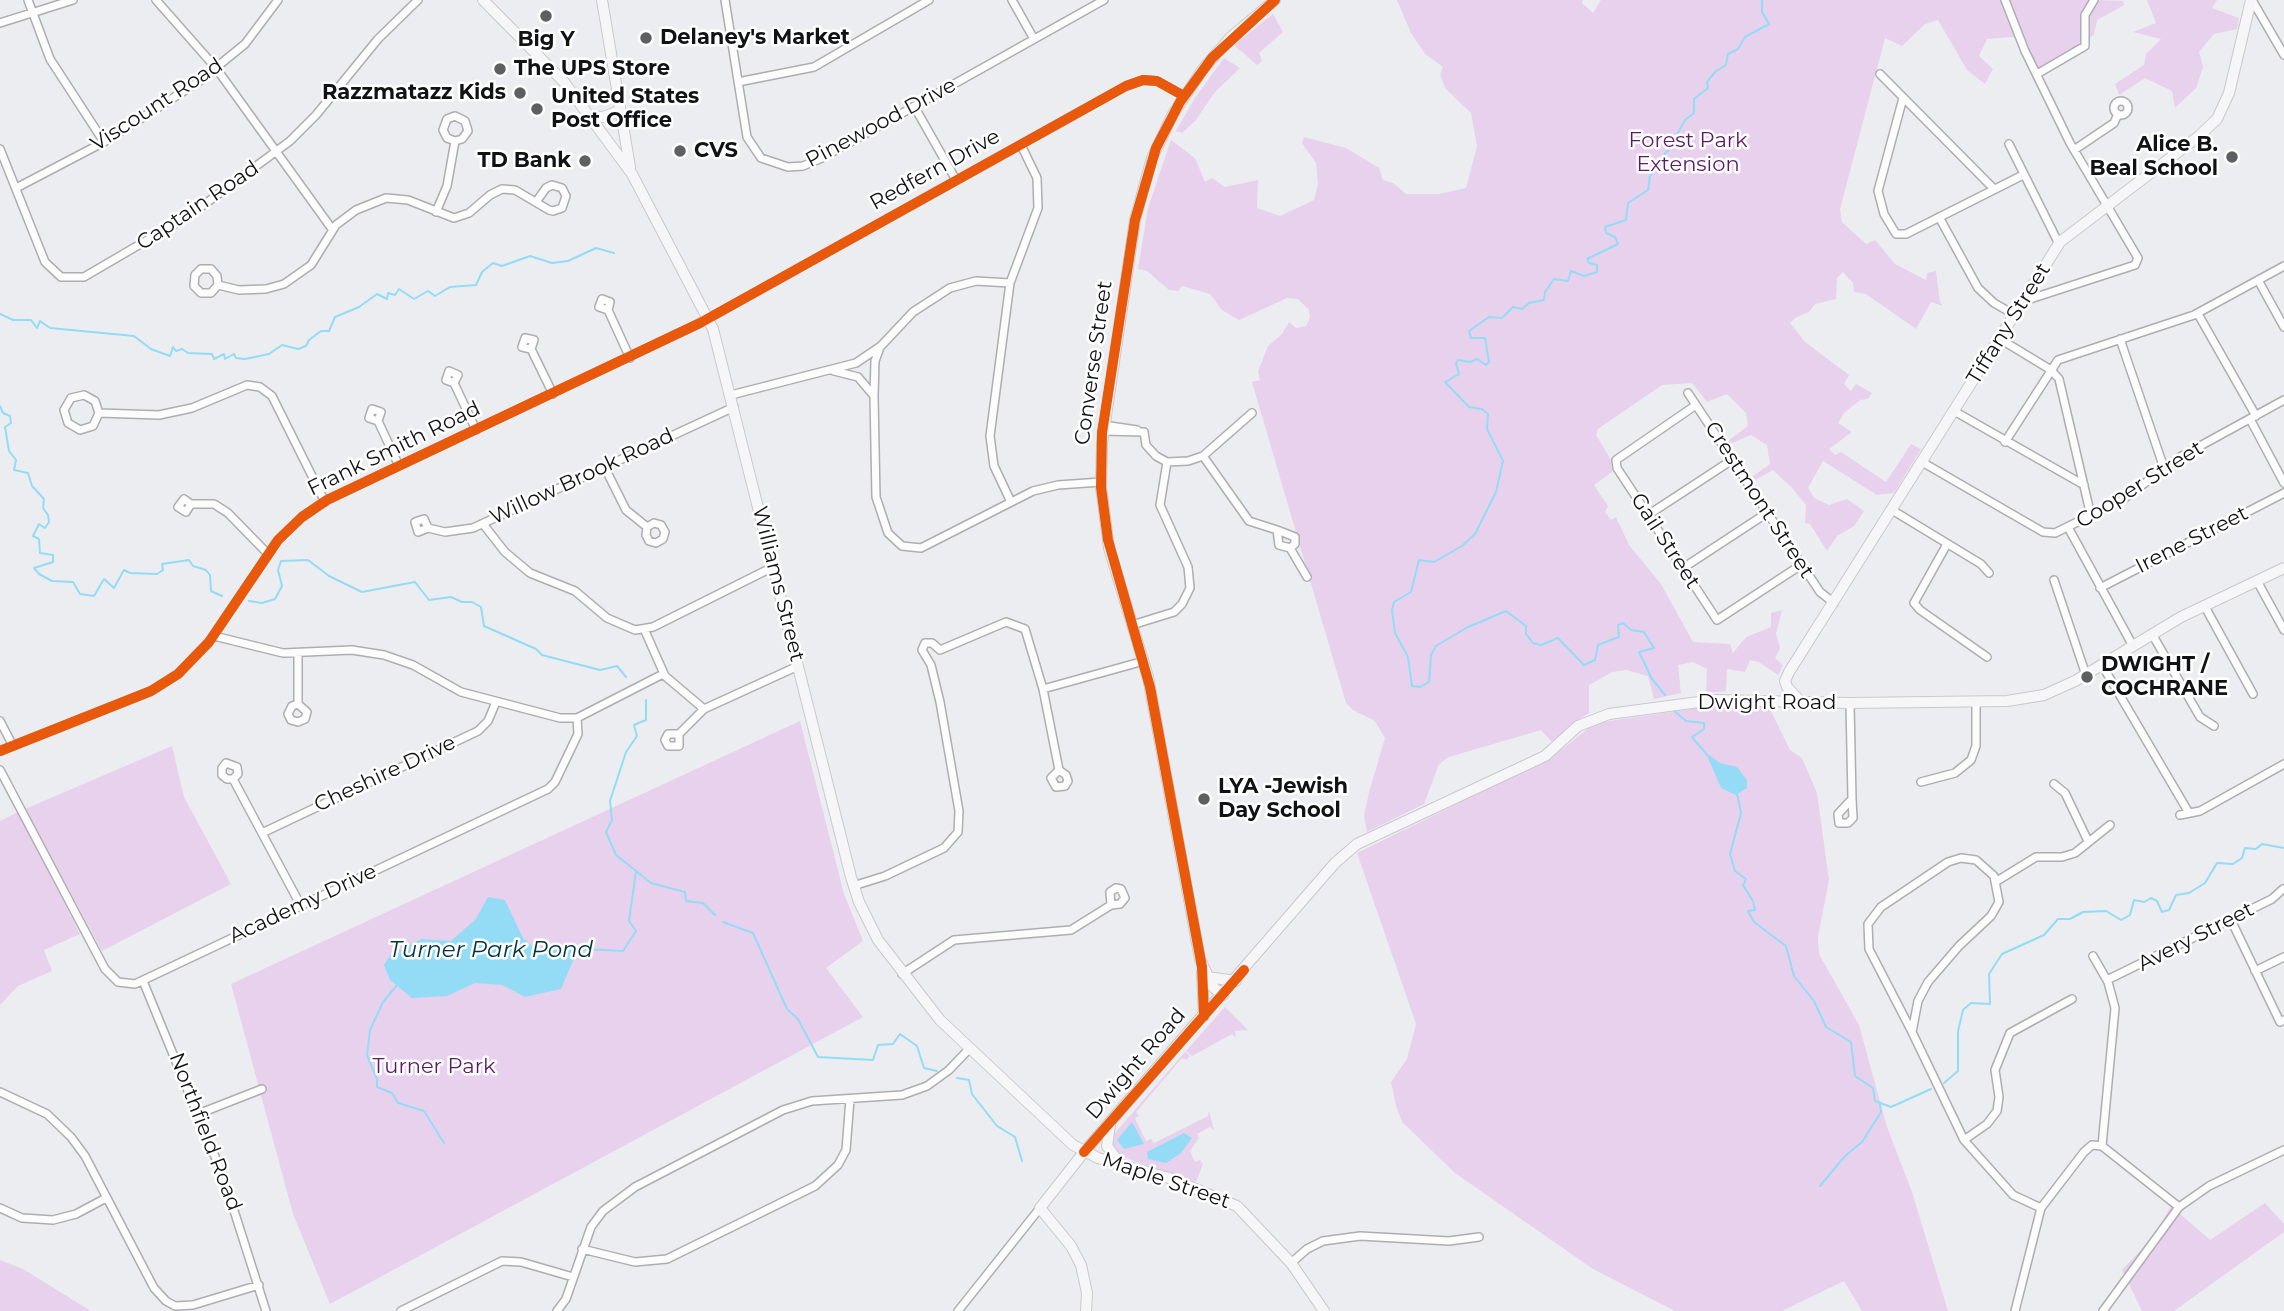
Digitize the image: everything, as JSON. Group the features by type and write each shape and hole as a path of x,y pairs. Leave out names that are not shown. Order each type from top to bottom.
{"main road":[{"name":"Williams Street","path":"483,0 564,82 591,116 632,174 708,318 731,395 853,886 874,933 902,974 934,1013 969,1049 1084,1152"},
{"path":"496,13 498,0"},
{"path":"602,0 619,111 632,174"},
{"name":"Converse Street","path":"1204,1016 1204,972 1144,661 1109,548 1101,482 1103,428 1140,196 1156,148 1184,96 1222,47 1275,0"},
{"name":"Tiffany Street","path":"1770,701 2059,244 2215,122 2229,93 2252,0"},
{"path":"591,116 603,117 619,111"},
{"name":"Dwight Road","path":"1040,1208 1084,1152 1236,981 1335,863 1352,848 1545,756 1583,723 1609,715 1704,701 1850,703 2036,697 2061,689 2204,605 2284,568"},
{"path":"1785,681 1788,692 1801,702"},
{"path":"1204,972 1236,981"},
{"path":"1204,972 1223,995"},
{"path":"1111,1122 1107,1146 1121,1165"},
{"name":"Maple Street","path":"1084,1152 1169,1178 1237,1206 1291,1263 1324,1311"},
{"path":"1040,1208 1071,1246 1081,1265 1087,1293 1086,1311"}],"street":[{"path":"28,0 50,60 104,142"},
{"path":"0,23 73,0"},
{"path":"156,0 216,68 332,229"},
{"name":"Viscount Road","path":"18,187 104,142 216,68 245,44 278,0"},
{"name":"Captain Road","path":"0,149 18,187 45,262 61,277 75,279 96,271 190,215 276,152 304,128 378,39 418,0"},
{"name":"Pinewood Drive","path":"726,0 737,82 749,142 761,158 782,167 810,163 1104,0"},
{"path":"737,82 814,66 929,0"},
{"path":"1012,0 1034,39"},
{"path":"2005,0 2074,150 2138,256 2137,263 2024,301"},
{"path":"2037,74 2086,44 2085,15 2094,0"},
{"path":"2252,0 2284,55"},
{"path":"1880,74 1994,189"},
{"name":"Redfern Drive","path":"708,318 1135,82 1157,81 1184,96"},
{"path":"1903,98 1879,184 1878,200 1893,232 1901,236 2023,175"},
{"path":"915,106 957,180"},
{"path":"2074,150 2114,123 2119,114"},
{"path":"436,212 447,186 455,141"},
{"path":"2009,144 2023,175 2039,199 2059,244"},
{"path":"1011,502 994,466 990,436 1010,283 1038,208 1037,178 1021,145"},
{"path":"218,285 257,291 284,284 311,265 332,229 356,211 386,198 408,200 448,217 464,216 490,195 506,189 536,202"},
{"path":"1939,217 1978,288 1994,303 2015,315"},
{"path":"2005,442 2051,370 2064,357 2198,314 2284,266"},
{"path":"2258,280 2284,327"},
{"path":"731,395 834,371 856,363 881,346 913,312 944,291 976,281 1010,283"},
{"path":"608,310 630,358"},
{"path":"2198,314 2253,417 2284,483"},
{"name":"Frank Smith Road","path":"0,751 159,687 189,665 214,636 268,554 293,525 325,502 630,358 708,318"},
{"path":"2000,339 2051,370 2061,384 2091,516"},
{"path":"2120,339 2164,468"},
{"path":"881,346 875,361 876,497 888,533 897,542 909,548 921,548 1011,502 1050,487 1101,482"},
{"path":"531,349 552,394"},
{"path":"834,371 858,377 874,396"},
{"path":"454,383 476,430"},
{"path":"99,413 169,414 202,405 247,385 260,387 272,396 325,502"},
{"name":"Crestmont Street","path":"1688,393 1819,592 1834,603"},
{"path":"84,394 95,401 99,413 93,426 80,430 68,423 64,410 71,398 84,394"},
{"name":"Cooper Street","path":"1922,462 2043,532 2055,533 2069,529 2122,500 2164,468 2284,400"},
{"name":"Gail Street","path":"1696,405 1616,461 1647,515 1717,620 1801,565"},
{"name":"Willow Brook Road","path":"428,528 456,533 483,524 734,407"},
{"path":"1954,411 2084,485"},
{"path":"1103,428 1144,432 1148,449 1167,463 1188,461 1203,456 1252,413"},
{"path":"378,421 399,466"},
{"path":"1203,456 1248,521 1294,537 1295,544 1290,548"},
{"path":"1647,515 1732,460"},
{"path":"1132,625 1174,612 1182,604 1190,588 1188,567 1160,505 1167,463"},
{"path":"604,466 625,508 648,527"},
{"name":"Irene Street","path":"2100,588 2284,493"},
{"path":"191,505 208,502 224,509 268,554"},
{"path":"1892,510 1981,564 1989,573"},
{"path":"1683,568 1767,513"},
{"path":"483,524 505,552 530,573 578,592 617,624 645,631 774,567"},
{"path":"2069,529 2133,646"},
{"path":"1277,530 1279,545 1290,548 1307,577"},
{"path":"1947,544 1914,603 1987,657"},
{"path":"2054,580 2086,675"},
{"path":"2257,580 2284,630"},
{"path":"2204,605 2253,694"},
{"path":"931,665 940,650 1006,622 1018,625 1029,637 1043,689 1059,770"},
{"path":"645,631 663,674 704,709"},
{"path":"2152,634 2200,717 2214,726"},
{"path":"214,636 270,651 298,654 359,650 391,656 413,665 450,688 560,718 577,718 663,674"},
{"path":"853,886 885,876 944,848 958,832 959,811 931,665 922,647 930,642 940,650"},
{"path":"298,654 298,704"},
{"path":"1043,689 1144,661"},
{"path":"2102,665 2189,813"},
{"path":"679,734 704,709 798,666"},
{"path":"1921,782 1955,773 1971,760 1976,746 1976,701"},
{"name":"Cheshire Drive","path":"262,833 478,731 488,722 496,702"},
{"path":"1850,703 1853,799"},
{"name":"Academy Drive","path":"143,981 548,789 555,782 578,734 577,718"},
{"path":"0,721 13,746"},
{"path":"2180,815 2200,811 2284,764"},
{"path":"0,769 105,970 121,983 143,981"},
{"path":"233,779 301,906"},
{"path":"2054,784 2065,793 2088,841"},
{"path":"1997,881 2033,858 2070,855 2110,825"},
{"path":"1912,1032 1918,1002 1928,982 1994,912 2000,899 1997,881 1982,863 1966,858 1954,859 1889,901 1871,917 1867,931 1869,949 1964,1140 2013,1195 2041,1209"},
{"name":"Avery Street","path":"2107,980 2272,899 2283,889"},
{"path":"902,974 951,941 1068,931 1111,905"},
{"path":"2231,920 2282,1021"},
{"path":"2093,957 2107,980 2115,1014 2102,1146"},
{"path":"2255,971 2284,957"},
{"name":"Northfield Road","path":"143,981 244,1234 266,1311"},
{"path":"1964,1140 1987,1124 1997,1111 1999,1097 1995,1070 2004,1042 2013,1030 2072,999"},
{"path":"556,1311 566,1299 591,1227 603,1210 635,1186 783,1110 812,1101 902,1096 927,1086 949,1070 969,1049"},
{"path":"198,1114 261,1088"},
{"path":"0,1092 47,1114 64,1128 85,1156 154,1288 168,1303 192,1305 259,1285"},
{"path":"582,1249 635,1262 667,1259 815,1186 838,1166 846,1150 850,1099"},
{"path":"2015,1311 2041,1209 2084,1152 2092,1146 2102,1146 2179,1207"},
{"path":"2103,1311 2116,1289 2179,1207 2209,1186 2284,1150"},
{"path":"0,1208 22,1218 48,1220 76,1214 106,1198"},
{"path":"958,1311 1040,1208"},
{"path":"1291,1263 1307,1249 1323,1241 1360,1236 1449,1241 1479,1237"},
{"path":"401,1311 499,1261 521,1262 573,1277"}],"green space":[{"name":"Forest Park Extension","path":"1397,0 1583,0 1582,3 1593,13 1601,0 2096,0 2123,1 2124,5 2097,20 2094,35 2039,70 2026,41 2011,37 1987,39 1979,56 1993,69 1985,84 1967,70 1938,20 1925,24 1902,46 1885,38 1840,209 1842,222 1866,244 1875,240 1895,264 1926,280 1927,273 1936,271 1940,302 1943,306 1931,302 1916,329 1866,294 1854,292 1853,283 1843,272 1837,278 1836,299 1815,304 1809,312 1790,323 1805,342 1849,375 1844,384 1851,391 1856,384 1872,393 1868,399 1860,400 1844,413 1838,423 1852,432 1829,449 1835,455 1841,452 1886,482 1911,444 1921,449 1894,493 1877,495 1823,461 1808,488 1814,498 1829,505 1847,499 1864,511 1854,526 1837,536 1827,551 1810,524 1805,523 1806,505 1793,489 1773,470 1755,480 1753,476 1770,464 1767,445 1751,435 1730,444 1728,441 1748,426 1746,413 1727,394 1707,402 1692,383 1662,385 1598,429 1596,435 1611,460 1612,472 1594,485 1608,506 1605,512 1611,520 1616,517 1629,545 1661,584 1693,642 1730,644 1733,653 1746,637 1771,627 1771,613 1782,610 1776,633 1780,648 1775,658 1783,665 1778,675 1759,662 1750,660 1745,672 1727,669 1726,691 1706,693 1707,669 1693,662 1678,665 1681,693 1654,699 1648,676 1626,670 1612,672 1589,685 1589,713 1570,725 1555,740 1551,741 1541,730 1449,757 1439,764 1424,804 1367,832 1364,816 1385,738 1375,721 1353,710 1346,703 1252,382 1260,380 1258,371 1268,346 1282,334 1289,322 1296,328 1306,326 1310,318 1309,310 1298,299 1287,298 1239,320 1222,310 1210,294 1182,286 1178,291 1169,290 1147,271 1138,269 1148,208 1171,140 1195,158 1205,182 1212,178 1225,187 1258,180 1257,208 1280,216 1314,200 1318,184 1316,163 1302,143 1304,137 1346,148 1379,168 1383,180 1393,183 1406,194 1439,194 1466,188 1477,146 1471,113 1445,88 1440,75 1443,67 1425,54 1411,33"},
{"path":"2147,0 2217,0 2212,8 2239,18 2237,29 2214,34 2199,52 2203,67 2196,88 2175,108 2172,91 2145,78 2119,95 2115,84 2144,65 2146,54 2161,39 2133,32 2156,23"},
{"path":"1273,14 1283,32 1259,53 1262,61 1257,65 1234,45"},
{"path":"1224,58 1240,68 1215,92 1195,121 1182,133 1176,131 1195,98"},
{"path":"1733,703 1769,707 1790,750 1802,758 1817,793 1829,880 1818,937 1819,954 1859,1025 1887,1127 1912,1192 1948,1311 1862,1311 1844,1281 1782,1311 1675,1311 1593,1269 1455,1173 1402,1122 1396,1106 1391,1082 1407,1059 1416,1024 1357,853 1551,758 1595,723"},
{"name":"Turner Park","path":"800,721 844,894 863,941 826,968 863,1017 330,1304 293,1214 231,984"},
{"path":"172,746 184,797 231,884 102,951 25,809"},
{"path":"18,812 80,934 44,950 52,971 18,986 0,1005 0,821"},
{"path":"1225,1007 1248,1030 1235,1031 1236,1038 1232,1034 1192,1056 1186,1051"},
{"path":"1185,1052 1190,1056 1186,1060 1182,1058 1136,1112 1139,1116 1135,1118 1146,1141 1151,1139 1154,1143 1208,1116 1209,1111 1214,1130 1210,1127 1197,1134 1199,1138 1190,1151 1195,1162 1200,1160 1203,1164 1196,1182 1120,1156 1112,1147 1115,1133"},
{"path":"2265,1203 2284,1224 2284,1232 2174,1311 2142,1311 2122,1270 2154,1236 2171,1206 2210,1240"},
{"path":"0,1260 23,1269 91,1311 0,1311"}],"water":[{"path":"1706,753 1720,763 1737,767 1747,780 1747,788 1736,795 1721,788"},
{"name":"Turner Park Pond","path":"488,897 505,900 523,938 533,947 543,951 571,949 575,956 561,989 525,997 502,985 475,983 447,996 412,998 390,980 384,965 391,954 422,939 451,941 476,919"},
{"path":"1132,1122 1144,1144 1124,1149 1117,1140"},
{"path":"1184,1133 1192,1138 1181,1153 1166,1163 1148,1159 1147,1152"}],"waterway":[{"path":"1665,695 1652,679 1639,652 1654,648 1644,632 1631,630 1623,623 1618,625 1619,637 1598,645 1595,660 1584,665 1558,638 1541,645 1533,643 1526,634 1526,626 1506,611 1466,628 1436,646 1431,655 1429,682 1420,687 1412,686 1408,657 1395,633 1392,610 1394,602 1411,592 1419,560 1434,562 1462,546 1475,534 1496,492 1503,461 1487,429 1488,414 1482,409 1469,407 1445,382 1459,374 1456,363 1458,360 1470,362 1477,359 1486,365 1489,362 1485,338 1471,338 1469,331 1489,317 1502,318 1513,307 1522,309 1529,303 1544,300 1545,292 1554,279 1568,281 1571,271 1584,276 1597,272 1597,265 1589,263 1587,259 1618,244 1615,237 1606,233 1605,227 1626,220 1628,203 1648,190 1650,176 1664,161 1665,153 1674,146 1675,138 1685,120 1694,113 1694,99 1708,88 1707,82 1716,71 1726,65 1728,54 1738,49 1745,37 1769,24 1762,12 1762,0"},
{"path":"0,314 13,320 31,320 37,328 40,321 50,328 134,336 151,349 170,356 173,347 176,351 182,349 188,353 212,354 214,359 224,354 225,359 234,354 236,358 245,359 269,354 282,345 298,349 306,346 309,340 321,331 329,331 335,317 359,307 377,294 387,299 388,293 395,295 399,289 414,299 428,291 435,296 450,287 476,285 482,272 493,263 502,266 530,256 552,263 568,261 596,248 614,253"},
{"path":"0,406 3,413 10,416 11,423 5,427 9,451 16,460 14,470 28,473 32,486 44,499 43,508 48,515 49,522 45,528 39,524 33,536 39,539 40,553 53,555 53,562 34,568 39,574 52,581 73,582 80,594 94,596 104,579 114,588 124,570 130,573 157,574 163,570 162,564 189,560 193,566 206,570 210,575 211,591 222,596"},
{"path":"249,601 262,603 275,599 282,586 278,570 281,561 308,560 329,576 362,592 415,582 429,600 451,597 462,602 472,602 481,607 484,626 536,649 542,655 600,670 617,666 626,677"},
{"path":"572,955 585,949 623,951 636,931 629,921 636,871 616,855 606,832 612,820 610,801 626,752 637,736 634,725 646,720 646,700"},
{"path":"1673,710 1686,721 1704,723 1704,729 1692,737 1707,755"},
{"path":"1737,793 1741,813 1730,854 1735,871 1746,879 1743,885 1753,901 1755,910 1748,911 1754,922 1786,946 1794,976 1814,1001 1826,1027 1851,1042 1855,1076 1873,1088 1875,1101 1891,1107 1931,1089"},
{"path":"1944,1083 1958,1071 1958,1031 1963,1010 1971,1003 1990,1004 1989,974 2002,954 2044,935 2058,919 2070,919 2083,912 2106,911 2121,920 2130,915 2134,900 2144,902 2151,898 2157,901 2162,912 2169,910 2176,895 2189,893 2205,883 2217,863 2233,864 2242,858 2245,848 2256,849 2262,844 2284,848"},
{"path":"636,871 651,883 685,892 686,901 703,903 715,915"},
{"path":"723,922 753,933 787,1009 798,1019 818,1057 873,1060 878,1045 893,1044 900,1034 917,1046 924,1068 937,1071"},
{"path":"398,984 383,1002 370,1030 367,1055 377,1079 377,1087 392,1093 398,1103 424,1111 444,1143"},
{"path":"957,1078 969,1080 972,1094 997,1126 1015,1137 1022,1161"},
{"path":"1820,1186 1845,1156 1862,1142 1881,1112 1880,1105"}],"cycle path":[{"path":"1204,1016 1202,967 1150,687 1108,540 1101,487 1102,433 1135,220 1156,148 1180,102 1212,58 1275,0"},
{"path":"0,751 151,691 178,674 209,642 278,540 302,517 327,500 700,323 1126,86 1143,80 1157,81 1184,96"},
{"path":"1084,1152 1244,970"}],"place":[{"name":"Big Y","path":"546,16"},
{"name":"Delaney's Market","path":"646,38"},
{"name":"The UPS Store","path":"500,69"},
{"name":"Razzmatazz Kids","path":"520,93"},
{"name":"United States Post Office","path":"537,109"},
{"name":"CVS","path":"680,151"},
{"name":"Alice B. Beal School","path":"2232,157"},
{"name":"TD Bank","path":"585,161"},
{"name":"DWIGHT / COCHRANE","path":"2087,677"},
{"name":"LYA -Jewish Day School","path":"1204,799"}]}
